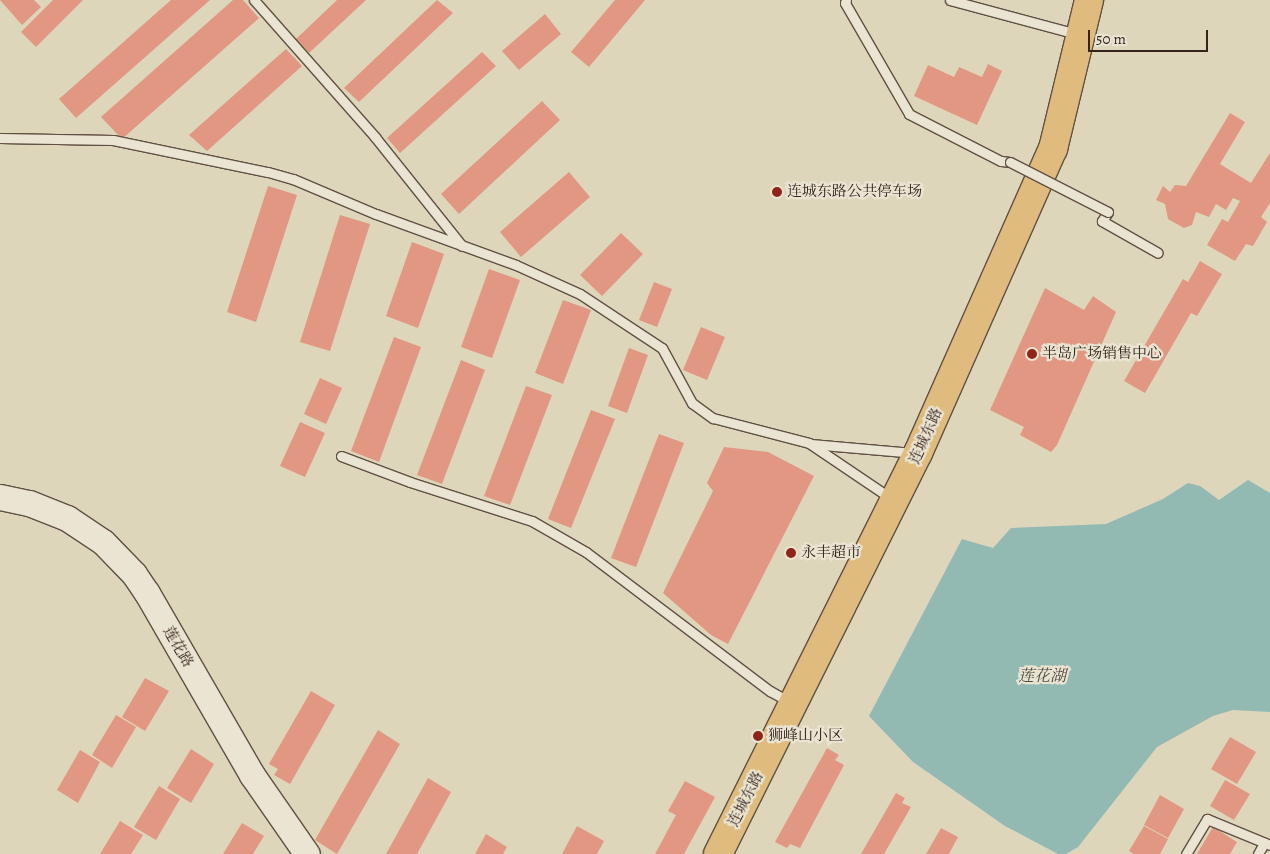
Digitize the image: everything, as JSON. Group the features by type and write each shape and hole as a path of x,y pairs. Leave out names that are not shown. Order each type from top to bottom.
{"main road":[{"name":"连城东路","path":"718,854 918,454 1053,149 1088,0"},
{"name":"莲花路","path":"0,497 29,503 68,518 103,542 134,574 147,592 252,775 306,854"}],"lane":[{"path":"254,0 375,137 462,246"},
{"path":"846,0 845,3 909,114 1001,160 1010,162 1108,212 1102,221 1158,253"},
{"path":"950,0 1080,35"},
{"path":"0,138 113,140 292,178 376,214 516,265 580,294 662,348 692,403 713,418 809,443 918,454"},
{"path":"809,443 894,501"},
{"path":"341,456 410,482 532,521 586,552 770,691 794,704"},
{"path":"1186,854 1207,819 1267,844 1258,854"}],"water":[{"name":"莲花湖","path":"1248,480 1270,493 1270,712 1233,710 1213,716 1157,747 1078,847 1066,854 1058,854 1005,826 913,762 869,716 962,539 993,548 1011,528 1106,524 1163,499 1188,483 1200,486 1219,500"}],"building":[{"path":"0,0 34,0 41,7 22,25"},
{"path":"53,0 83,0 36,47 21,32"},
{"path":"171,0 210,0 76,118 59,99"},
{"path":"233,0 243,0 259,18 122,139 101,117"},
{"path":"337,0 366,0 309,53 296,39"},
{"path":"437,0 453,13 359,102 344,88"},
{"path":"615,0 645,0 589,67 571,52"},
{"path":"545,14 561,34 519,70 502,51"},
{"path":"286,49 302,66 207,151 189,135"},
{"path":"482,52 496,66 400,153 387,138"},
{"path":"988,64 1002,71 977,125 914,96 928,65 954,77 959,67 982,77"},
{"path":"542,101 560,120 459,214 441,194"},
{"path":"1230,113 1245,122 1220,164 1251,183 1270,153 1270,203 1261,217 1267,222 1253,246 1246,244 1235,261 1207,245 1222,219 1228,222 1240,201 1233,198 1226,210 1216,204 1209,217 1196,212 1192,225 1184,228 1168,219 1165,204 1156,200 1163,186 1170,192 1175,185 1186,186"},
{"path":"569,172 590,197 521,257 500,232"},
{"path":"268,186 297,195 256,322 227,312"},
{"path":"340,215 370,224 330,351 300,342"},
{"path":"621,233 643,254 602,296 580,275"},
{"path":"412,242 444,254 418,328 386,316"},
{"path":"1200,261 1222,274 1197,316 1191,313 1145,393 1124,381 1183,279 1188,282"},
{"path":"489,269 520,280 492,358 461,347"},
{"path":"654,282 672,289 657,327 639,320"},
{"path":"1045,288 1084,310 1093,296 1116,312 1057,445 1051,452 1020,435 1024,427 990,410"},
{"path":"563,300 591,310 563,384 535,373"},
{"path":"701,327 725,337 707,380 683,370"},
{"path":"394,337 421,347 379,462 351,451"},
{"path":"629,348 648,355 627,413 608,406"},
{"path":"461,360 485,370 442,484 417,475"},
{"path":"320,378 342,388 326,424 304,414"},
{"path":"526,386 552,395 510,505 484,496"},
{"path":"591,410 615,419 571,528 548,519"},
{"path":"300,422 325,433 305,477 280,466"},
{"path":"659,434 684,443 636,567 611,558"},
{"path":"724,447 768,452 814,476 728,644 711,635 663,593 713,491 707,483"},
{"path":"145,678 169,691 145,731 122,717"},
{"path":"311,691 335,705 290,784 274,775 278,769 269,764"},
{"path":"116,715 136,727 112,768 92,755"},
{"path":"378,730 400,744 337,854 315,840"},
{"path":"1230,737 1256,752 1237,784 1211,769"},
{"path":"827,748 839,755 835,760 844,765 800,848 790,844 787,848 775,842"},
{"path":"191,749 214,764 191,803 167,788"},
{"path":"80,750 100,762 78,803 57,790"},
{"path":"428,778 451,792 417,854 386,854"},
{"path":"1225,780 1250,794 1234,820 1210,806"},
{"path":"685,781 715,797 684,854 655,854 676,815 668,811"},
{"path":"159,786 180,799 156,840 134,827"},
{"path":"896,793 905,798 902,803 911,807 884,854 861,854"},
{"path":"1160,795 1184,809 1168,838 1144,825"},
{"path":"120,821 143,835 131,854 100,854"},
{"path":"242,823 264,836 253,854 223,854"},
{"path":"577,826 604,841 597,854 562,854"},
{"path":"1144,826 1168,839 1160,854 1134,854 1129,851"},
{"path":"1213,827 1237,842 1230,854 1197,854"},
{"path":"941,828 958,837 949,854 926,854"},
{"path":"486,834 507,847 503,854 475,854"}],"place":[{"name":"连城东路公共停车场","path":"777,192"},
{"name":"半岛广场销售中心","path":"1032,354"},
{"name":"永丰超市","path":"791,553"},
{"name":"狮峰山小区","path":"758,736"}]}
